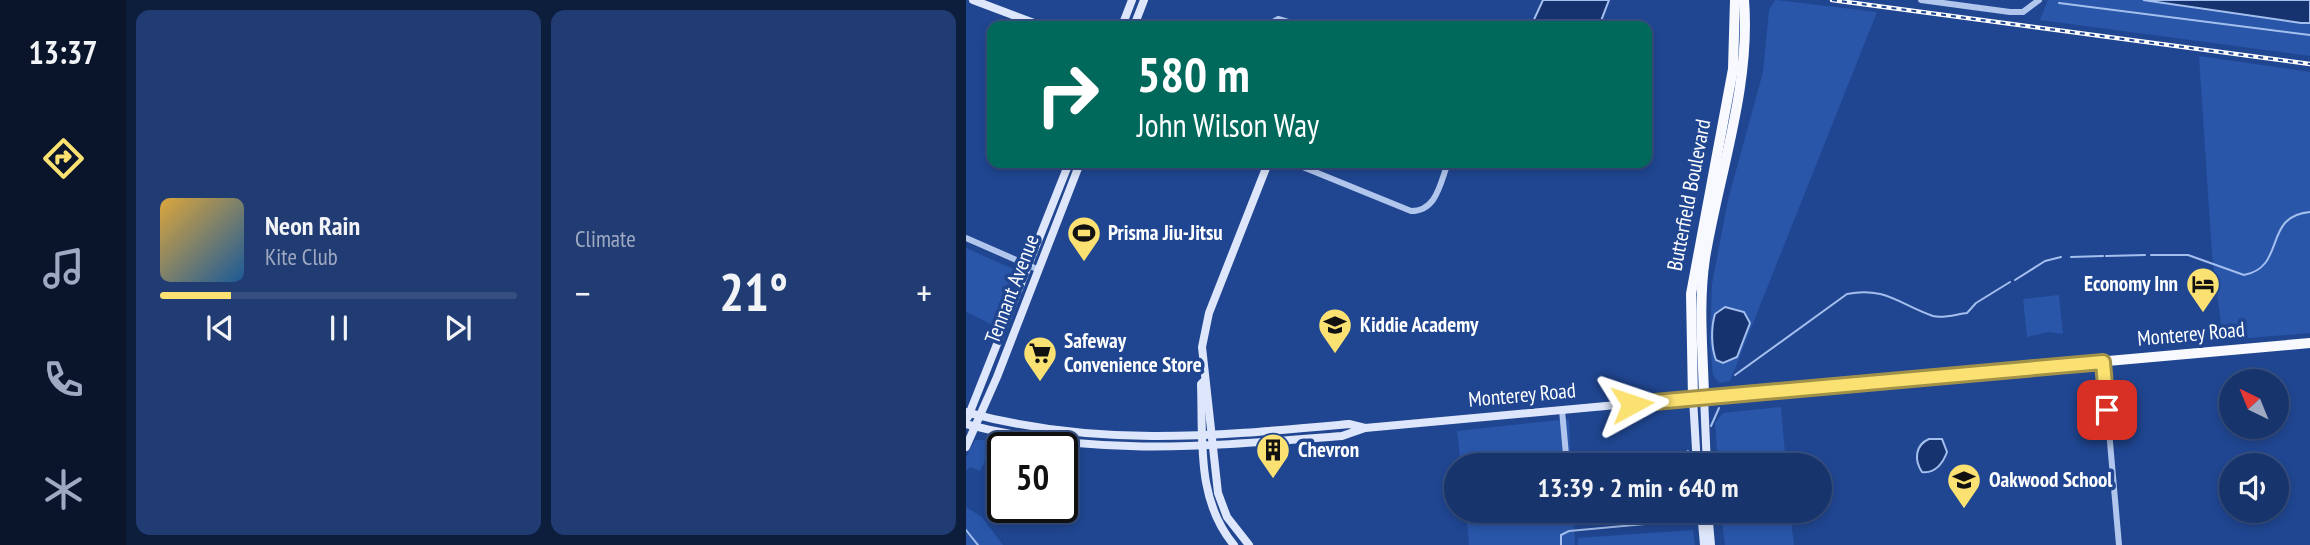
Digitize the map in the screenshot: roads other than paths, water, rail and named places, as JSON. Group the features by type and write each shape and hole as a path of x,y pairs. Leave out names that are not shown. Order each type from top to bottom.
{"main road":[{"path":"973,0 1029,21"},
{"path":"1124,21 1132,0"},
{"path":"1136,21 1144,0"},
{"name":"Butterfield Boulevard","path":"1699,398 1691,294 1733,69 1740,4"},
{"name":"Tennant Avenue","path":"967,417 1067,168"},
{"name":"Tennant Avenue","path":"966,447 982,416 1078,168"},
{"path":"1234,545 1217,522 1209,500 1203,447 1207,437 1208,384 1205,380 1202,347 1206,322 1266,168"},
{"name":"Monterey Road","path":"967,417 982,416 1087,435 1207,437 1349,424 1365,428 2310,343"},
{"path":"1697,453 1699,398"},
{"path":"1699,398 1705,453"},
{"name":"Monterey Road","path":"967,417 976,427 1038,439 1105,447 1213,447 1350,435 1365,428"},
{"path":"1207,437 1213,447 1221,503 1231,524 1248,545"},
{"path":"1702,523 1704,545"},
{"path":"1709,523 1711,545"}],"street":[{"path":"1921,0 2010,12 2023,12 2037,3"},
{"path":"1305,168 1411,211 1420,211 1433,201 1446,168"},
{"path":"966,238 1038,267"},
{"path":"2103,362 2119,545"},
{"path":"1562,411 1566,453"}],"waterway":[{"path":"2059,3 2310,35"},
{"path":"2151,255 2188,255 2244,275 2257,270 2266,262 2285,222 2310,212"},
{"path":"2106,256 2145,255"},
{"path":"2071,257 2103,256"},
{"path":"2015,280 2045,261 2061,257"},
{"path":"1735,375 1847,294 1860,292 1882,295 1933,316 1946,317 1967,313 1976,303 2010,282"},
{"path":"1711,426 1719,408"},
{"path":"1561,545 1561,535 1569,531 1656,523"},
{"path":"966,530 978,545"}],"railway":[{"path":"1832,0 2310,64"}],"place":[{"name":"Prisma Jiu-Jitsu","path":"1084,263"},
{"name":"Economy Inn","path":"2203,314"},
{"name":"Kiddie Academy","path":"1335,355"},
{"name":"Safeway Convenience Store","path":"1040,383"},
{"name":"Chevron","path":"1273,480"},
{"name":"Oakwood School","path":"1964,510"}]}
